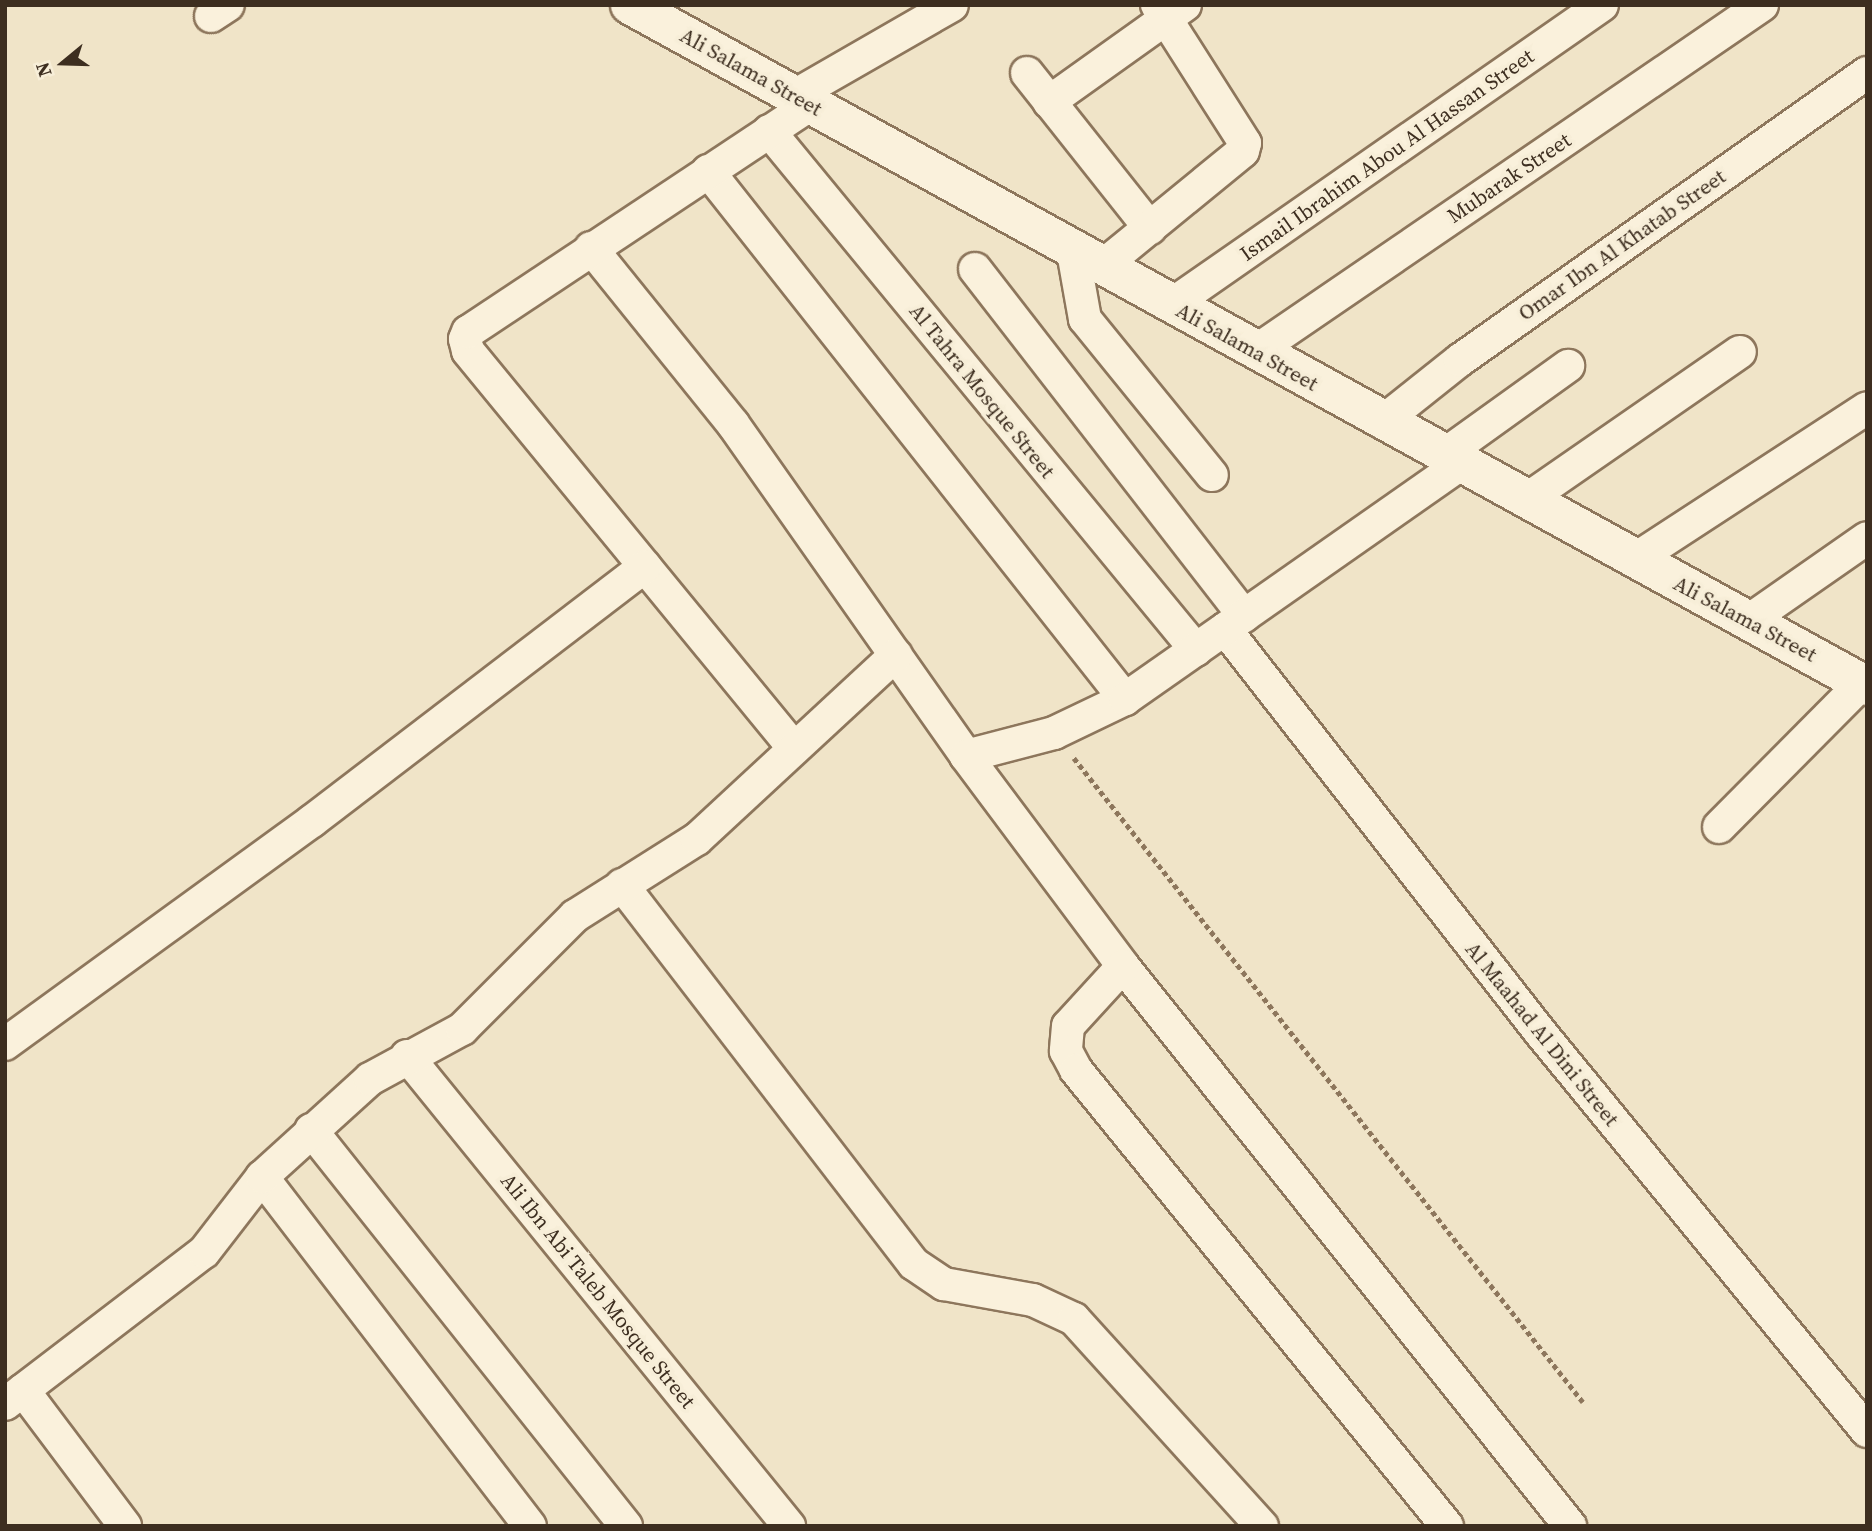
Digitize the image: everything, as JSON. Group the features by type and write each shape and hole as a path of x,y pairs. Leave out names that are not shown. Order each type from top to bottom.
{"street":[{"name":"Ali Salama Street","path":"630,5 1105,264 1171,305 1382,422 1634,559 1751,619 1864,685"},
{"path":"793,747 465,345 468,332 769,131 802,100 952,5"},
{"name":"Ismail Ibrahim Abou Al Hassan Street","path":"1171,305 1602,5"},
{"name":"Mubarak Street","path":"1256,351 1762,5"},
{"path":"1049,102 1169,10 1245,143 1243,151 1105,264"},
{"path":"1027,73 1150,228"},
{"name":"Omar Ibn Al Khatab Street","path":"1382,422 1460,360 1867,73"},
{"name":"Al Tahra Mosque Street","path":"769,131 1196,650"},
{"path":"708,171 1125,699"},
{"path":"1072,246 1085,319 1212,475"},
{"path":"592,248 733,424 966,756 1122,966 1570,1526"},
{"name":"Al Maahad Al Dini Street","path":"975,269 1531,1022 1867,1431"},
{"path":"1526,500 1740,352"},
{"path":"966,756 1054,733 1125,699 1235,623 1452,460 1568,366"},
{"path":"1634,559 1867,408"},
{"path":"1751,619 1867,538"},
{"path":"5,1044 312,821 645,566"},
{"path":"125,1526 14,1397 204,1252 262,1177 370,1079 407,1056 462,1029 560,928 622,885 697,839 793,747 896,655"},
{"path":"1719,827 1864,685"},
{"path":"622,885 914,1264 944,1284 1033,1300 1074,1319 1262,1526"},
{"path":"1122,966 1068,1026 1066,1051 1076,1070 1447,1526"},
{"name":"Ali Ibn Abi Taleb Mosque Street","path":"407,1056 789,1526"},
{"path":"312,1130 626,1526"},
{"path":"262,1177 530,1526"}],"path":[{"path":"1054,733 1583,1402"}]}
